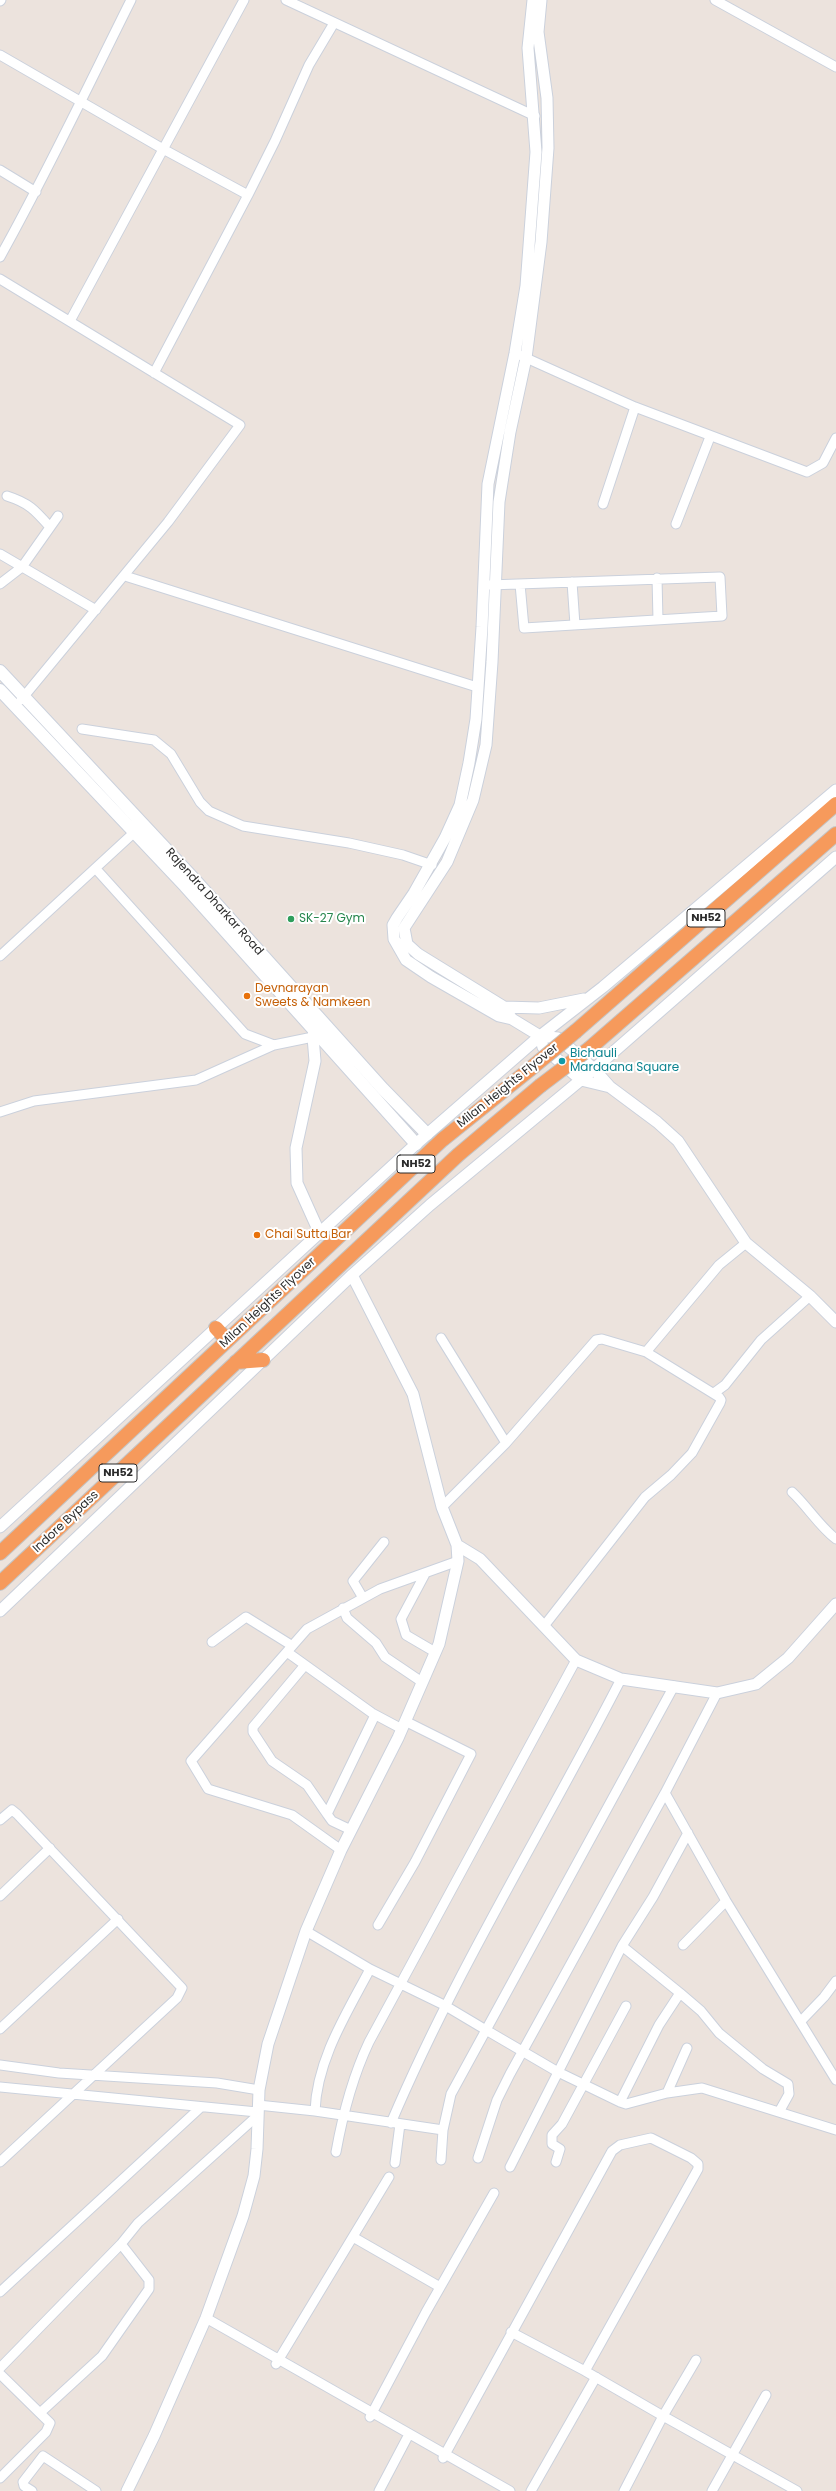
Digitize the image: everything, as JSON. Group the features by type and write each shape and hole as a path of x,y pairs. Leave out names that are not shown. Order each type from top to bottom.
{"highway":[{"name":"Milan Heights Flyover","path":"188,1377 442,1140 576,1031 836,804"},
{"name":"Milan Heights Flyover","path":"236,1362 321,1281 458,1155 590,1048 836,834"},
{"path":"216,1328 228,1340"},
{"path":"236,1362 263,1360"},
{"name":"Indore Bypass","path":"0,1583 236,1362"},
{"name":"Indore Bypass","path":"0,1553 188,1377"}],"main road":[{"name":"Rajendra Dharkar Road","path":"0,671 416,1144"},
{"name":"Rajendra Dharkar Road","path":"0,690 139,829"},
{"name":"Rajendra Dharkar Road","path":"315,1028 427,1134"}],"street":[{"path":"0,257 36,192 55,148 81,101 131,0"},
{"path":"70,321 244,0"},
{"path":"286,0 535,116"},
{"path":"512,1019 504,1007 418,954 407,944 404,928 447,862 474,800 486,745 492,670 503,437 526,286 533,208 536,152 535,116 528,48 533,0"},
{"path":"541,0 538,32 547,98 548,148 541,242 526,358 488,484 479,669 469,763 460,805 432,865 393,925 394,939 406,960 431,977 499,1016 512,1019 540,1036 558,1038 594,1069 610,1087 657,1122 678,1141 746,1243 810,1296 836,1322"},
{"path":"715,0 836,67"},
{"path":"154,373 248,195 275,141 309,65 334,23"},
{"path":"0,54 163,149 248,195"},
{"path":"0,170 36,192"},
{"path":"0,279 240,425 168,522 125,576 25,698 15,706"},
{"path":"515,353 635,407 710,437 807,472 823,464 836,438"},
{"path":"603,504 635,407"},
{"path":"676,524 710,437"},
{"path":"7,496 25,502 35,509 50,527"},
{"path":"0,584 22,567 58,516"},
{"path":"0,554 96,610"},
{"path":"125,576 477,687"},
{"path":"483,585 720,577 722,616 524,628 520,584"},
{"path":"657,578 658,620"},
{"path":"572,582 575,625"},
{"path":"479,669 492,670"},
{"path":"82,729 154,740 171,754 200,802 209,811 243,826 350,843 403,855 432,865"},
{"path":"0,1526 320,1234 427,1134 540,1036 588,998 836,790"},
{"path":"0,956 139,829"},
{"path":"0,1611 352,1275 430,1205 594,1069 836,857"},
{"path":"96,869 245,1034 274,1044"},
{"path":"504,1007 539,1008 588,998"},
{"path":"0,1112 34,1101 196,1080 274,1044 315,1028 315,1061 296,1148 297,1183 320,1234"},
{"path":"540,1036 543,1047 581,1080 610,1087"},
{"path":"646,1352 719,1265 746,1243"},
{"path":"127,2491 154,2436 206,2318 243,2216 254,2176 257,2149 257,2111 259,2090 268,2044 306,1931 341,1850 404,1725 435,1652 458,1561 457,1545 442,1507 413,1394 352,1275"},
{"path":"714,1393 725,1386 761,1340 810,1296"},
{"path":"441,1338 506,1443"},
{"path":"442,1507 506,1443 596,1340 602,1339 646,1352 714,1393 721,1400 692,1453 671,1475 645,1497 544,1626"},
{"path":"792,1492 804,1503 825,1531 836,1539"},
{"path":"363,1598 353,1582 384,1542"},
{"path":"457,1545 480,1559 576,1660 621,1679 717,1693 756,1684 788,1658 836,1604"},
{"path":"341,1850 292,1815 208,1789 192,1761 307,1629 380,1589 458,1561"},
{"path":"425,1574 400,1619 406,1635 435,1652"},
{"path":"343,1608 347,1618 376,1643 385,1658 422,1682"},
{"path":"212,1642 246,1617 289,1649 305,1666 374,1715 404,1725 470,1754 415,1862 378,1925"},
{"path":"336,2152 343,2114 357,2067 400,1982 576,1660"},
{"path":"305,1666 253,1727 253,1732 272,1761 307,1786 332,1821 351,1830"},
{"path":"395,2162 395,2124 444,2005 573,1773 621,1679"},
{"path":"441,2160 443,2130 451,2094 674,1686"},
{"path":"478,2158 497,2100 665,1793 717,1693"},
{"path":"328,1814 374,1715"},
{"path":"665,1793 726,1901 836,2080"},
{"path":"0,1820 12,1810 118,1918 182,1988 177,1998 0,2162"},
{"path":"510,2167 622,1946 653,1897 688,1833"},
{"path":"0,1896 50,1848"},
{"path":"683,1945 726,1901"},
{"path":"0,2029 118,1918"},
{"path":"306,1931 370,1969 400,1982 444,2005 558,2072 620,2102 626,2104 666,2093 702,2088 836,2130"},
{"path":"622,1946 702,2011 719,2033 763,2069 788,2084 789,2094 779,2112"},
{"path":"315,2111 316,2099 326,2057 370,1969"},
{"path":"801,2021 824,1997 836,1981"},
{"path":"620,2102 659,2025 680,1993"},
{"path":"556,2162 560,2149 552,2144 552,2135 562,2124 626,2006"},
{"path":"666,2093 687,2048"},
{"path":"0,2065 92,2076 217,2083 259,2090"},
{"path":"0,2087 201,2107 257,2111 315,2111 443,2130"},
{"path":"0,2292 201,2107"},
{"path":"0,2368 121,2244 138,2223 257,2111"},
{"path":"445,2456 511,2332 539,2286 612,2151 620,2145 646,2138 661,2141 695,2161 698,2169 585,2371"},
{"path":"278,2361 389,2177"},
{"path":"371,2415 440,2287 494,2194"},
{"path":"353,2237 440,2287"},
{"path":"41,2412 102,2356 149,2289 149,2280 121,2244"},
{"path":"206,2318 371,2415 510,2491"},
{"path":"511,2332 596,2377 795,2490"},
{"path":"624,2491 663,2416 696,2360"},
{"path":"0,2374 48,2419 49,2426 0,2478"},
{"path":"531,2491 596,2377"},
{"path":"712,2491 766,2395"},
{"path":"371,2415 407,2438 445,2456 502,2491"},
{"path":"379,2491 407,2438"},
{"path":"32,2491 24,2486 25,2479 43,2456 96,2491"},
{"path":"12,2467 25,2479"}],"place":[{"name":"SK-27 Gym","path":"291,919"},
{"name":"Devnarayan Sweets & Namkeen","path":"247,996"},
{"name":"Bichauli Mardaana Square","path":"562,1061"},
{"name":"Chai Sutta Bar","path":"257,1235"}]}
